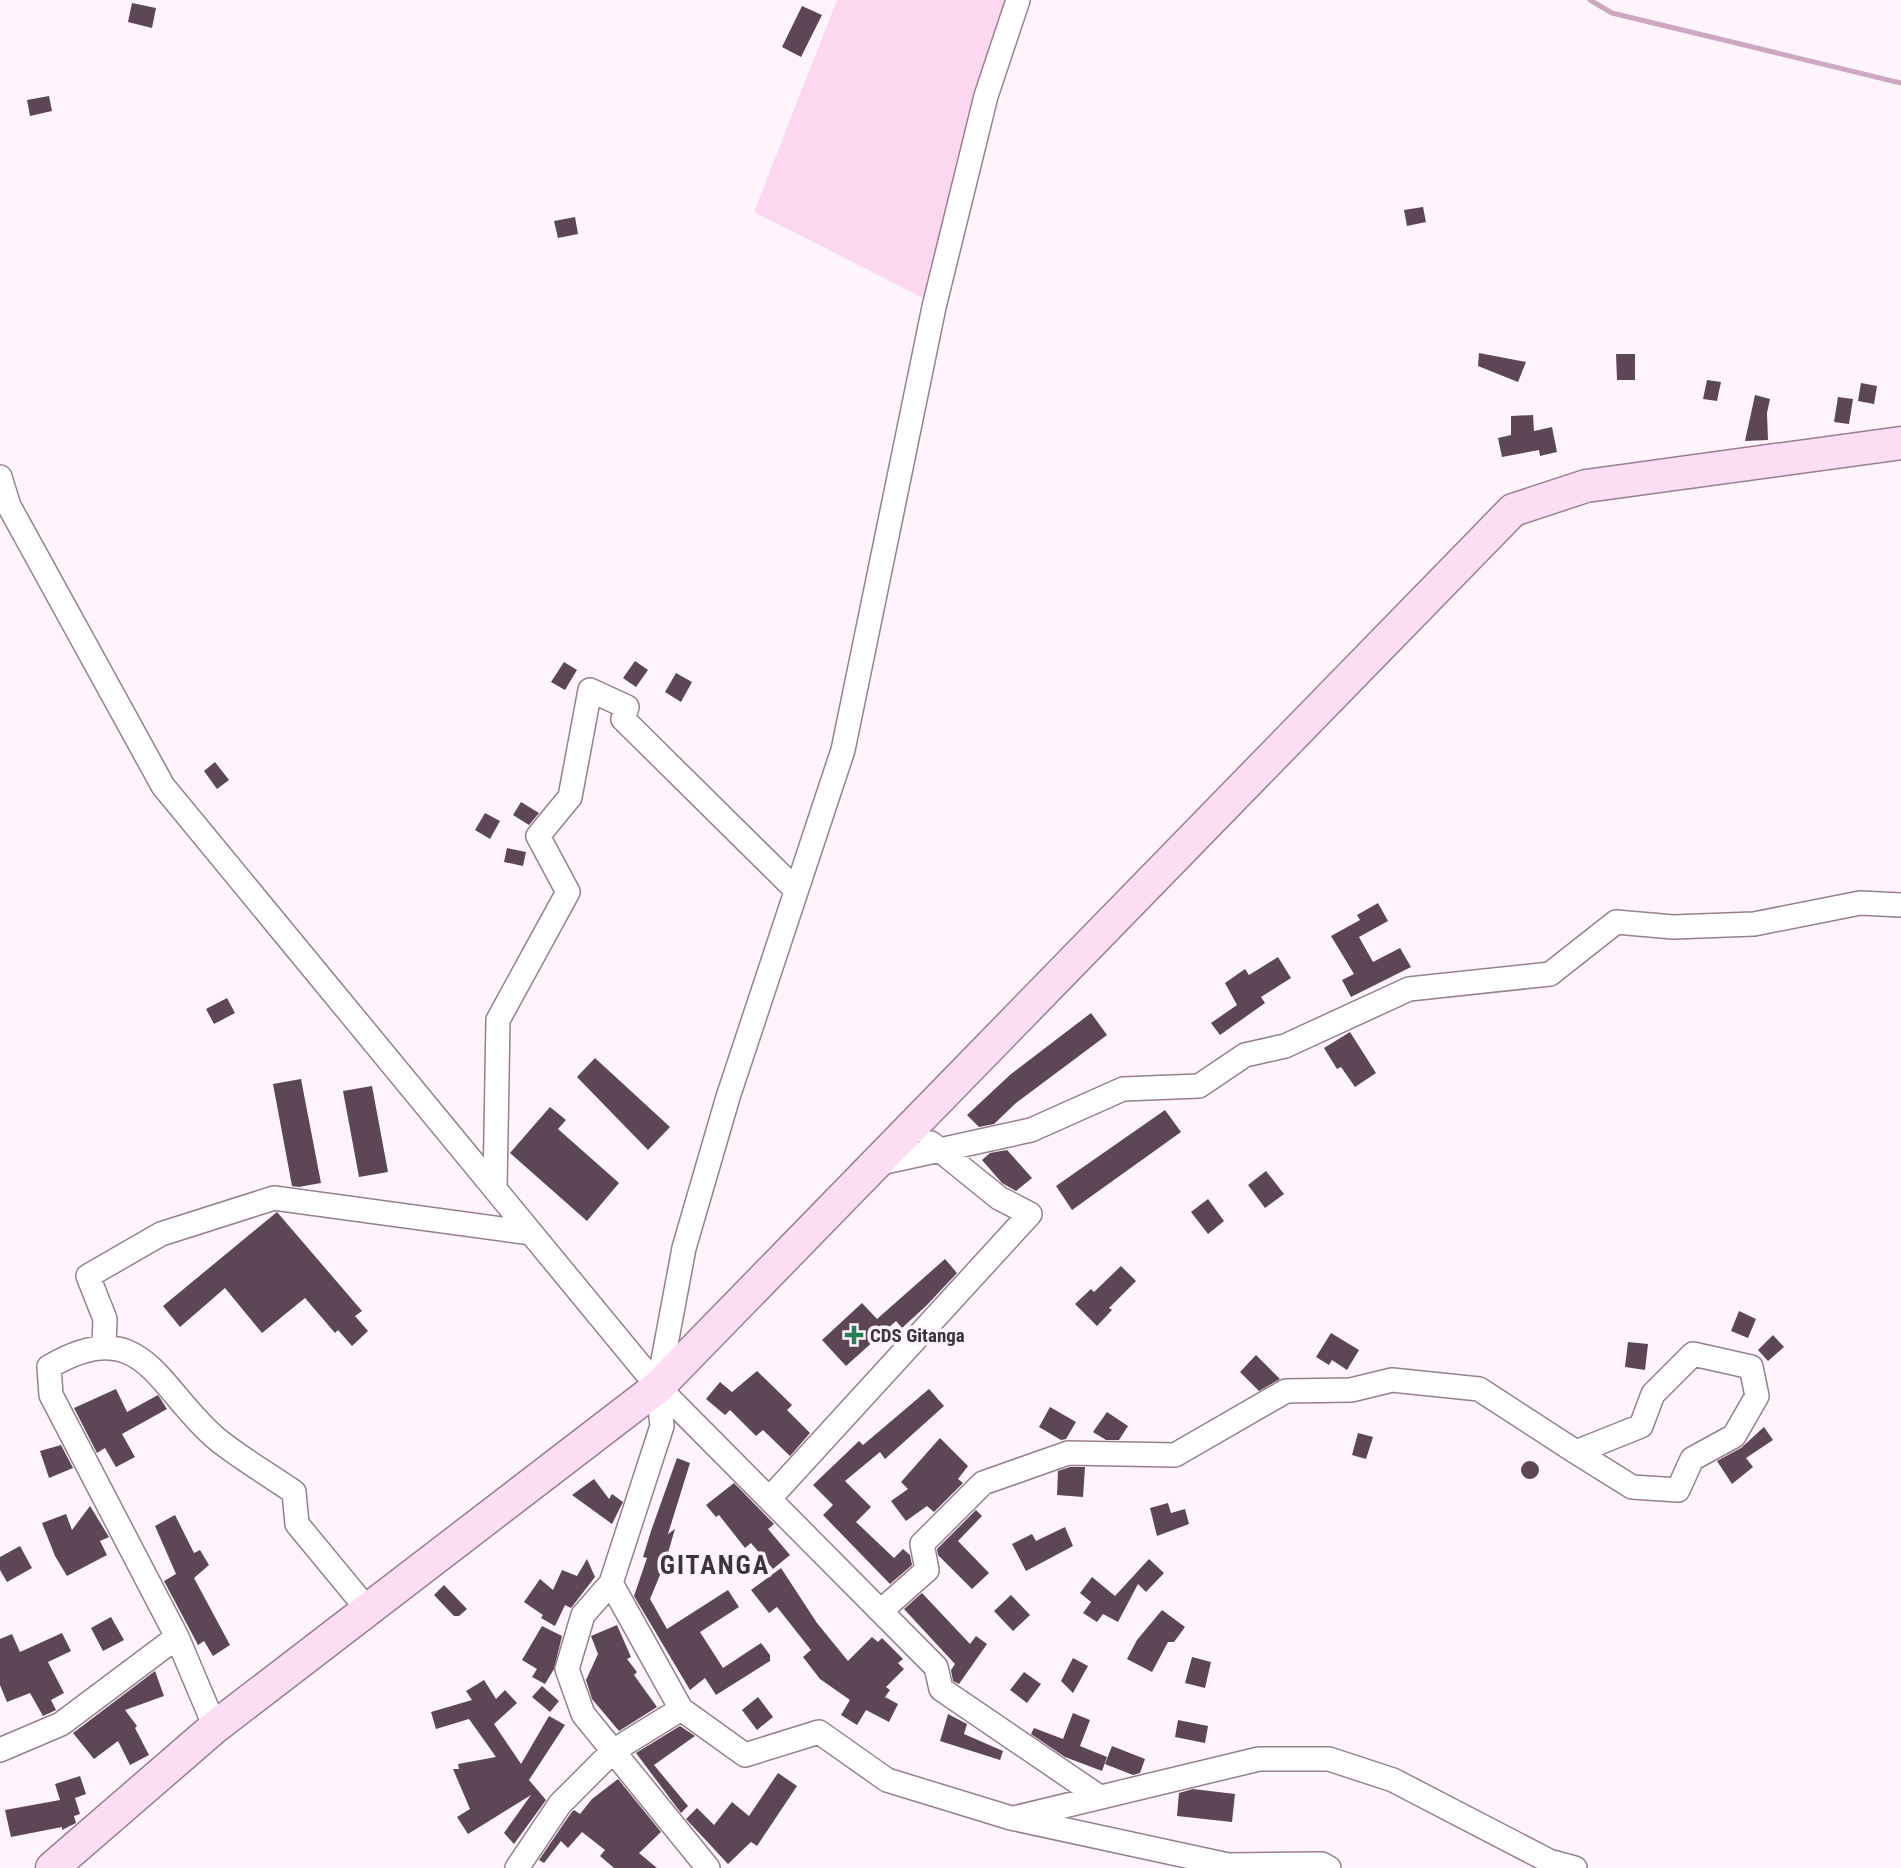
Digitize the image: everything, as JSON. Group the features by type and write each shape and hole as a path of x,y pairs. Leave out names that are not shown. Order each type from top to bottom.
{"main road":[{"path":"52,1868 215,1727 658,1387 1513,510 1586,486 1901,443"}],"street":[{"path":"708,1868 583,1714 567,1669 583,1615 611,1583 662,1426 658,1387 684,1248 728,1097 843,750 934,307 986,96 1018,0"},
{"path":"0,477 9,506 163,786 658,1387 936,1667 941,1689 1098,1796"},
{"path":"495,1189 498,1020 568,892 538,836 570,797 590,690 627,707 623,719 796,890"},
{"path":"876,1164 1031,1129 1122,1089 1199,1086 1245,1055 1285,1045 1409,989 1550,974 1616,922 1673,927 1754,924 1860,903 1901,905"},
{"path":"770,1499 1030,1214 999,1198 912,1127"},
{"path":"104,1345 105,1320 88,1276 161,1234 274,1198 531,1233"},
{"path":"215,1727 177,1637 51,1395 49,1367 62,1359 104,1345 137,1354 218,1440 295,1492 297,1524 368,1610"},
{"path":"882,1610 927,1570 922,1544 983,1483 1068,1453 1175,1455 1286,1391 1351,1390 1392,1380 1479,1390 1576,1452 1632,1487 1678,1490 1692,1459 1734,1436 1756,1396 1751,1367 1693,1354 1653,1394 1641,1426 1576,1452"},
{"path":"611,1583 681,1709 745,1755 819,1732 887,1780 1011,1818 1228,1865 1322,1864 1329,1868"},
{"path":"0,1750 61,1724 177,1637"},
{"path":"517,1868 560,1804 613,1751 681,1709"},
{"path":"1011,1818 1259,1759 1329,1759 1393,1780 1549,1861 1575,1868"}],"shaded area":[{"path":"837,0 1004,0 927,300 754,212"}],"building":[{"path":"132,3 156,8 152,28 128,22"},
{"path":"802,6 822,15 801,57 782,47"},
{"path":"49,96 52,111 30,116 27,100"},
{"path":"1423,207 1426,222 1407,226 1404,210"},
{"path":"575,217 578,234 558,238 554,221"},
{"path":"1479,353 1526,362 1518,382 1478,366"},
{"path":"1616,354 1635,354 1635,380 1617,380"},
{"path":"1707,380 1721,382 1717,401 1703,399"},
{"path":"1861,383 1877,386 1874,404 1858,401"},
{"path":"1755,395 1770,399 1767,413 1768,440 1745,441"},
{"path":"1838,397 1853,399 1849,424 1834,422"},
{"path":"1533,415 1534,431 1552,427 1557,452 1540,456 1539,450 1502,457 1498,438 1511,435 1511,416"},
{"path":"635,661 648,670 636,687 623,678"},
{"path":"564,662 577,670 565,690 551,682"},
{"path":"676,673 692,682 681,702 665,692"},
{"path":"215,762 229,780 217,789 204,771"},
{"path":"521,802 539,813 529,825 513,815"},
{"path":"485,813 500,821 490,839 475,830"},
{"path":"507,848 526,852 523,866 504,862"},
{"path":"1378,903 1388,921 1359,937 1373,962 1400,948 1411,967 1351,997 1342,980 1354,974 1331,936 1360,920 1357,915"},
{"path":"1278,957 1291,978 1261,997 1265,1003 1220,1035 1211,1023 1237,1005 1225,983 1245,969 1249,975"},
{"path":"227,998 235,1013 214,1024 206,1009"},
{"path":"1091,1013 1107,1035 1016,1103 994,1124 979,1127 967,1115 1011,1074"},
{"path":"1350,1032 1376,1073 1355,1087 1341,1067 1337,1069 1324,1048"},
{"path":"595,1058 670,1127 648,1150 577,1077"},
{"path":"301,1079 321,1183 299,1187 292,1186 273,1084"},
{"path":"372,1086 388,1172 359,1177 343,1091"},
{"path":"550,1107 566,1120 558,1129 619,1183 587,1221 510,1153"},
{"path":"1165,1110 1181,1132 1072,1210 1056,1186"},
{"path":"1007,1150 1032,1178 1016,1191 1002,1183 982,1160 990,1153"},
{"path":"1266,1171 1284,1194 1265,1208 1248,1185"},
{"path":"1208,1199 1224,1221 1208,1234 1191,1212"},
{"path":"277,1212 362,1311 355,1316 368,1331 352,1346 338,1330 335,1333 305,1298 262,1333 225,1288 180,1327 163,1306"},
{"path":"945,1259 957,1273 902,1328 896,1321 846,1366 822,1340 862,1303 877,1319"},
{"path":"1121,1266 1136,1281 1109,1308 1112,1310 1097,1326 1075,1304 1091,1289 1094,1292"},
{"path":"1739,1311 1756,1319 1748,1338 1731,1331"},
{"path":"1331,1333 1359,1350 1347,1370 1332,1360 1329,1365 1316,1357"},
{"path":"1773,1335 1784,1347 1768,1361 1758,1350"},
{"path":"1628,1342 1648,1344 1645,1370 1625,1367"},
{"path":"1256,1355 1280,1379 1259,1391 1240,1372"},
{"path":"757,1371 792,1405 787,1410 810,1433 790,1456 763,1430 756,1436 730,1410 725,1415 706,1399 720,1382 732,1392"},
{"path":"116,1389 127,1412 158,1395 167,1409 122,1434 135,1457 116,1467 105,1448 97,1453 74,1408"},
{"path":"929,1389 944,1406 885,1459 880,1452 845,1481 871,1507 856,1522 894,1558 903,1549 910,1555 912,1565 890,1584 823,1515 833,1505 813,1485 859,1441 863,1445"},
{"path":"1050,1407 1076,1422 1066,1439 1061,1440 1039,1427"},
{"path":"1107,1412 1128,1426 1119,1440 1106,1440 1093,1432"},
{"path":"1764,1427 1773,1440 1746,1458 1753,1467 1732,1484 1717,1461 1741,1448"},
{"path":"1358,1433 1373,1437 1366,1459 1352,1455"},
{"path":"940,1438 968,1466 958,1479 963,1483 934,1512 927,1506 906,1521 891,1501 908,1489 901,1482"},
{"path":"61,1445 73,1468 49,1478 40,1451"},
{"path":"677,1458 690,1463 668,1534 675,1529 665,1563 650,1599 667,1629 728,1590 739,1607 700,1632 723,1668 761,1643 770,1655 770,1661 716,1695 705,1678 690,1690 634,1596 647,1558 643,1557 651,1531"},
{"path":"1526,1461 1534,1461 1539,1470 1537,1477 1526,1479 1521,1474 1521,1466"},
{"path":"1070,1467 1085,1467 1083,1497 1057,1495 1058,1471"},
{"path":"594,1479 609,1499 612,1494 623,1502 612,1524 572,1495"},
{"path":"734,1483 774,1524 768,1529 790,1555 773,1569 751,1543 745,1548 719,1515 716,1517 706,1505"},
{"path":"1168,1503 1171,1513 1185,1509 1189,1524 1157,1536 1150,1508"},
{"path":"90,1506 109,1537 100,1541 107,1555 67,1576 55,1556 42,1523 66,1514 72,1530"},
{"path":"976,1510 982,1516 958,1541 989,1573 972,1589 938,1555 937,1549"},
{"path":"175,1515 194,1553 200,1550 209,1565 194,1578 230,1645 213,1656 204,1641 198,1645 164,1581 176,1574 155,1526"},
{"path":"1065,1527 1073,1546 1026,1571 1012,1544 1032,1534 1036,1541"},
{"path":"20,1546 32,1568 7,1582 0,1570 0,1557"},
{"path":"587,1559 595,1577 571,1608 565,1605 555,1626 541,1618 543,1615 524,1602 540,1579 553,1590 562,1570 577,1576"},
{"path":"1149,1559 1164,1573 1146,1592 1138,1584 1118,1622 1103,1614 1097,1622 1083,1613 1091,1602 1080,1593 1092,1577 1115,1596"},
{"path":"781,1568 817,1623 848,1661 872,1637 878,1642 882,1638 903,1659 898,1663 904,1669 886,1687 890,1690 885,1697 898,1704 889,1722 866,1710 857,1725 841,1715 850,1700 820,1679 803,1657 811,1650 777,1607 769,1613 751,1590"},
{"path":"444,1585 467,1609 459,1616 454,1616 434,1595"},
{"path":"922,1593 970,1644 976,1636 987,1644 959,1684 953,1681 951,1670 955,1664 904,1609"},
{"path":"1011,1595 1030,1615 1013,1631 994,1611"},
{"path":"1162,1610 1185,1627 1174,1642 1168,1642 1152,1672 1127,1659 1137,1640"},
{"path":"111,1617 124,1640 103,1651 91,1628"},
{"path":"617,1625 631,1657 627,1659 637,1672 634,1675 657,1707 619,1731 592,1699 586,1680 598,1654 591,1636"},
{"path":"542,1626 562,1636 554,1669 545,1684 532,1677 537,1669 522,1660"},
{"path":"62,1633 71,1651 48,1662 64,1693 51,1700 56,1710 43,1716 30,1693 7,1702 0,1685 0,1639 12,1634 20,1652"},
{"path":"1192,1657 1211,1662 1205,1688 1185,1683"},
{"path":"1073,1658 1088,1666 1073,1693 1061,1681"},
{"path":"155,1671 164,1696 125,1710 137,1726 135,1728 149,1755 130,1765 118,1741 94,1759 73,1733"},
{"path":"1024,1672 1041,1684 1027,1703 1010,1690"},
{"path":"484,1680 496,1699 505,1690 517,1703 494,1724 521,1764 549,1716 565,1725 529,1780 546,1800 514,1844 504,1833 531,1795 468,1834 457,1817 470,1809 453,1769 459,1769 458,1764 496,1757 469,1719 436,1729 431,1712 472,1700 466,1691"},
{"path":"542,1686 559,1701 550,1712 532,1697"},
{"path":"758,1697 773,1717 757,1730 742,1710"},
{"path":"1073,1713 1090,1720 1080,1746 1107,1757 1102,1771 1065,1757 1031,1734 1034,1728 1063,1739"},
{"path":"948,1714 967,1724 964,1734 1003,1751 1000,1760 940,1741"},
{"path":"1178,1720 1208,1726 1205,1743 1175,1737"},
{"path":"680,1726 695,1736 654,1765 688,1806 681,1813 636,1753"},
{"path":"1112,1746 1145,1759 1140,1773 1133,1775 1105,1764"},
{"path":"778,1773 797,1786 757,1846 751,1842 728,1864 686,1819 697,1808 714,1825 732,1802 749,1816"},
{"path":"80,1776 86,1794 75,1798 80,1814 74,1816 76,1823 62,1830 62,1827 11,1837 5,1810 60,1800 55,1784"},
{"path":"618,1779 661,1832 639,1853 657,1868 614,1868 600,1856 605,1850 582,1832 568,1848 561,1841 544,1863 539,1860 571,1813 574,1810 580,1814 592,1799"},
{"path":"1193,1789 1235,1794 1232,1822 1177,1816 1179,1793"}],"waterway":[{"path":"1590,0 1612,13 1901,83"}],"place":[{"name":"CDS Gitanga","path":"854,1335"}],"district":[{"name":"GITANGA","path":"715,1565"}]}
